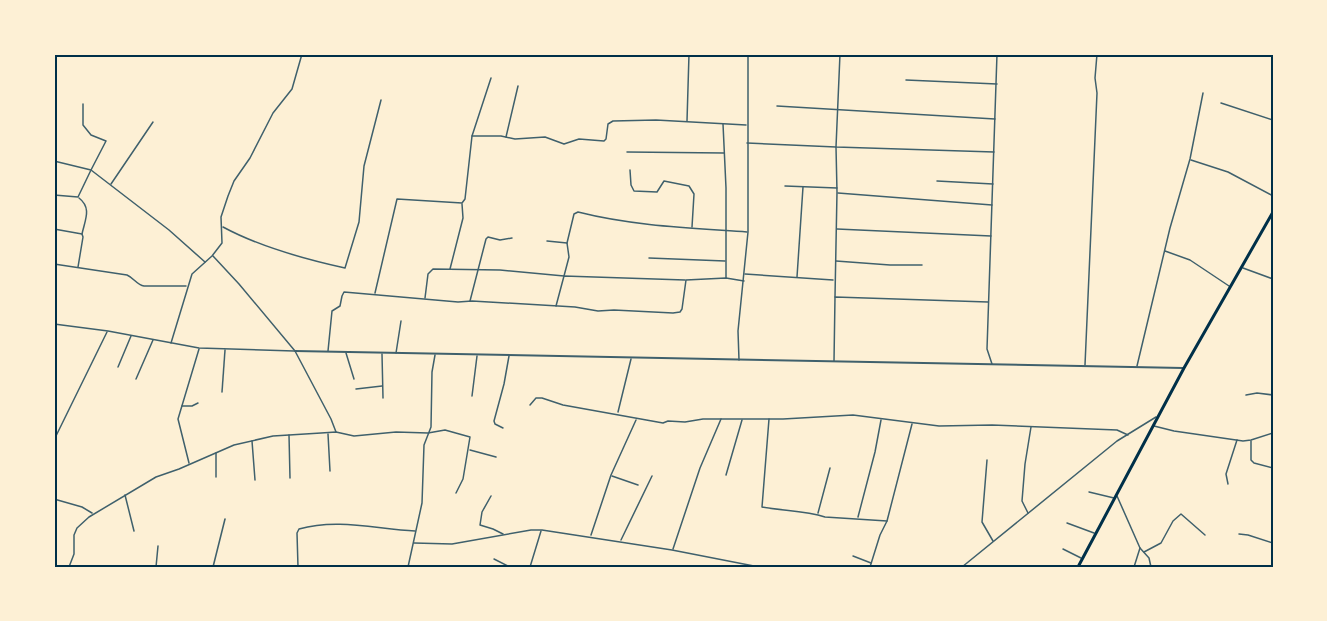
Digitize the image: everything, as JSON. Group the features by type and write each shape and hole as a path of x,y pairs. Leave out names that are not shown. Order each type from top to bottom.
{"main road":[{"path":"1078,567 1184,368 1272,215"}],"street":[{"path":"171,343 192,274 212,256 222,243 223,208 234,181 250,158 273,113 292,89 302,54"},
{"path":"687,122 689,54"},
{"path":"739,361 738,331 748,232 748,54"},
{"path":"834,362 836,147 840,54"},
{"path":"992,365 987,349 998,54"},
{"path":"1085,366 1097,54"},
{"path":"1266,54 1273,57"},
{"path":"450,270 463,218 462,203 465,199 472,136 491,78"},
{"path":"906,80 997,84"},
{"path":"506,138 518,86"},
{"path":"1137,367 1190,159 1203,93"},
{"path":"222,227 242,237 345,268 359,222 364,166 381,100"},
{"path":"1221,103 1273,120"},
{"path":"78,197 106,141 91,135 83,125 83,104"},
{"path":"777,106 996,120"},
{"path":"472,136 494,135 515,139 545,136 564,144 579,140 604,141 608,124 613,121 747,125"},
{"path":"111,185 153,122"},
{"path":"723,124 726,278"},
{"path":"747,143 995,152"},
{"path":"627,152 725,153"},
{"path":"1190,159 1228,172 1273,196"},
{"path":"54,161 91,170 169,230 205,262"},
{"path":"630,170 631,185 634,191 657,192 664,181 690,186 694,194 692,228"},
{"path":"937,181 994,184"},
{"path":"785,186 837,188"},
{"path":"796,277 803,187"},
{"path":"837,192 993,205"},
{"path":"54,195 78,197 88,210 77,267"},
{"path":"375,294 396,199 462,203"},
{"path":"556,307 569,257 567,243 574,214 578,212 610,219 748,232"},
{"path":"54,229 82,234"},
{"path":"836,229 992,236"},
{"path":"470,301 476,270 486,239 488,237 500,240 512,238"},
{"path":"547,241 567,243"},
{"path":"1165,251 1190,260 1231,287"},
{"path":"212,256 239,284 295,351 336,432"},
{"path":"649,258 726,261"},
{"path":"834,261 922,265"},
{"path":"54,264 127,275 134,278 139,285 144,286 187,286"},
{"path":"1242,268 1273,279"},
{"path":"424,299 428,274 433,269 516,271 564,276 744,280"},
{"path":"744,274 834,280"},
{"path":"328,352 332,311 340,306 343,293 458,302 578,307 598,311 678,313 682,309 686,280"},
{"path":"835,297 989,302"},
{"path":"396,354 401,321"},
{"path":"54,324 108,331 199,348 225,350 1184,368"},
{"path":"54,440 108,331"},
{"path":"118,367 131,335"},
{"path":"135,379 153,340"},
{"path":"189,464 178,419 199,348"},
{"path":"222,393 225,350"},
{"path":"346,352 354,379"},
{"path":"382,353 383,398"},
{"path":"408,567 417,531 423,488 424,445 431,427 432,372 435,354"},
{"path":"472,396 477,356"},
{"path":"503,428 494,421 509,356"},
{"path":"618,414 631,358"},
{"path":"356,389 383,386"},
{"path":"1246,395 1257,393 1273,396"},
{"path":"531,405 538,397 563,405 663,423 846,415 939,426 1031,426 1117,430 1128,435"},
{"path":"181,405 192,406 198,403"},
{"path":"963,567 1128,435 1159,415"},
{"path":"590,536 611,475 637,418"},
{"path":"858,518 881,418"},
{"path":"672,550 700,468 721,419"},
{"path":"726,475 742,419"},
{"path":"769,419 762,507 779,511 818,514 825,517 887,520"},
{"path":"870,567 887,520 912,423"},
{"path":"1028,514 1022,501 1031,426"},
{"path":"1154,426 1237,440 1251,440 1273,432"},
{"path":"69,567 74,554 74,535 77,528 93,514 156,477 251,440 336,432 354,436 396,432 428,433 445,430 468,435 470,437 469,450 461,484 456,493"},
{"path":"328,433 330,471"},
{"path":"289,435 290,478"},
{"path":"251,440 255,480"},
{"path":"1228,484 1226,474 1237,440"},
{"path":"1251,440 1251,460 1273,468"},
{"path":"469,450 496,457"},
{"path":"216,452 216,477"},
{"path":"987,460 985,506 982,518 994,542"},
{"path":"818,514 830,468"},
{"path":"611,475 638,485"},
{"path":"620,541 652,476"},
{"path":"1089,492 1116,497 1140,548 1149,558 1151,567"},
{"path":"125,494 134,531"},
{"path":"491,496 482,512 480,525 503,535"},
{"path":"54,500 82,507 93,514"},
{"path":"1144,552 1161,543 1173,521 1181,514 1205,535"},
{"path":"213,567 225,519"},
{"path":"1067,523 1095,534"},
{"path":"298,567 297,533 299,529 331,524 417,531"},
{"path":"414,543 452,544 542,530 620,541 759,567"},
{"path":"530,567 542,530"},
{"path":"1239,534 1273,543"},
{"path":"156,567 158,546"},
{"path":"1134,567 1140,548"},
{"path":"1063,549 1082,559"},
{"path":"853,556 871,563"},
{"path":"494,559 510,567"}]}
